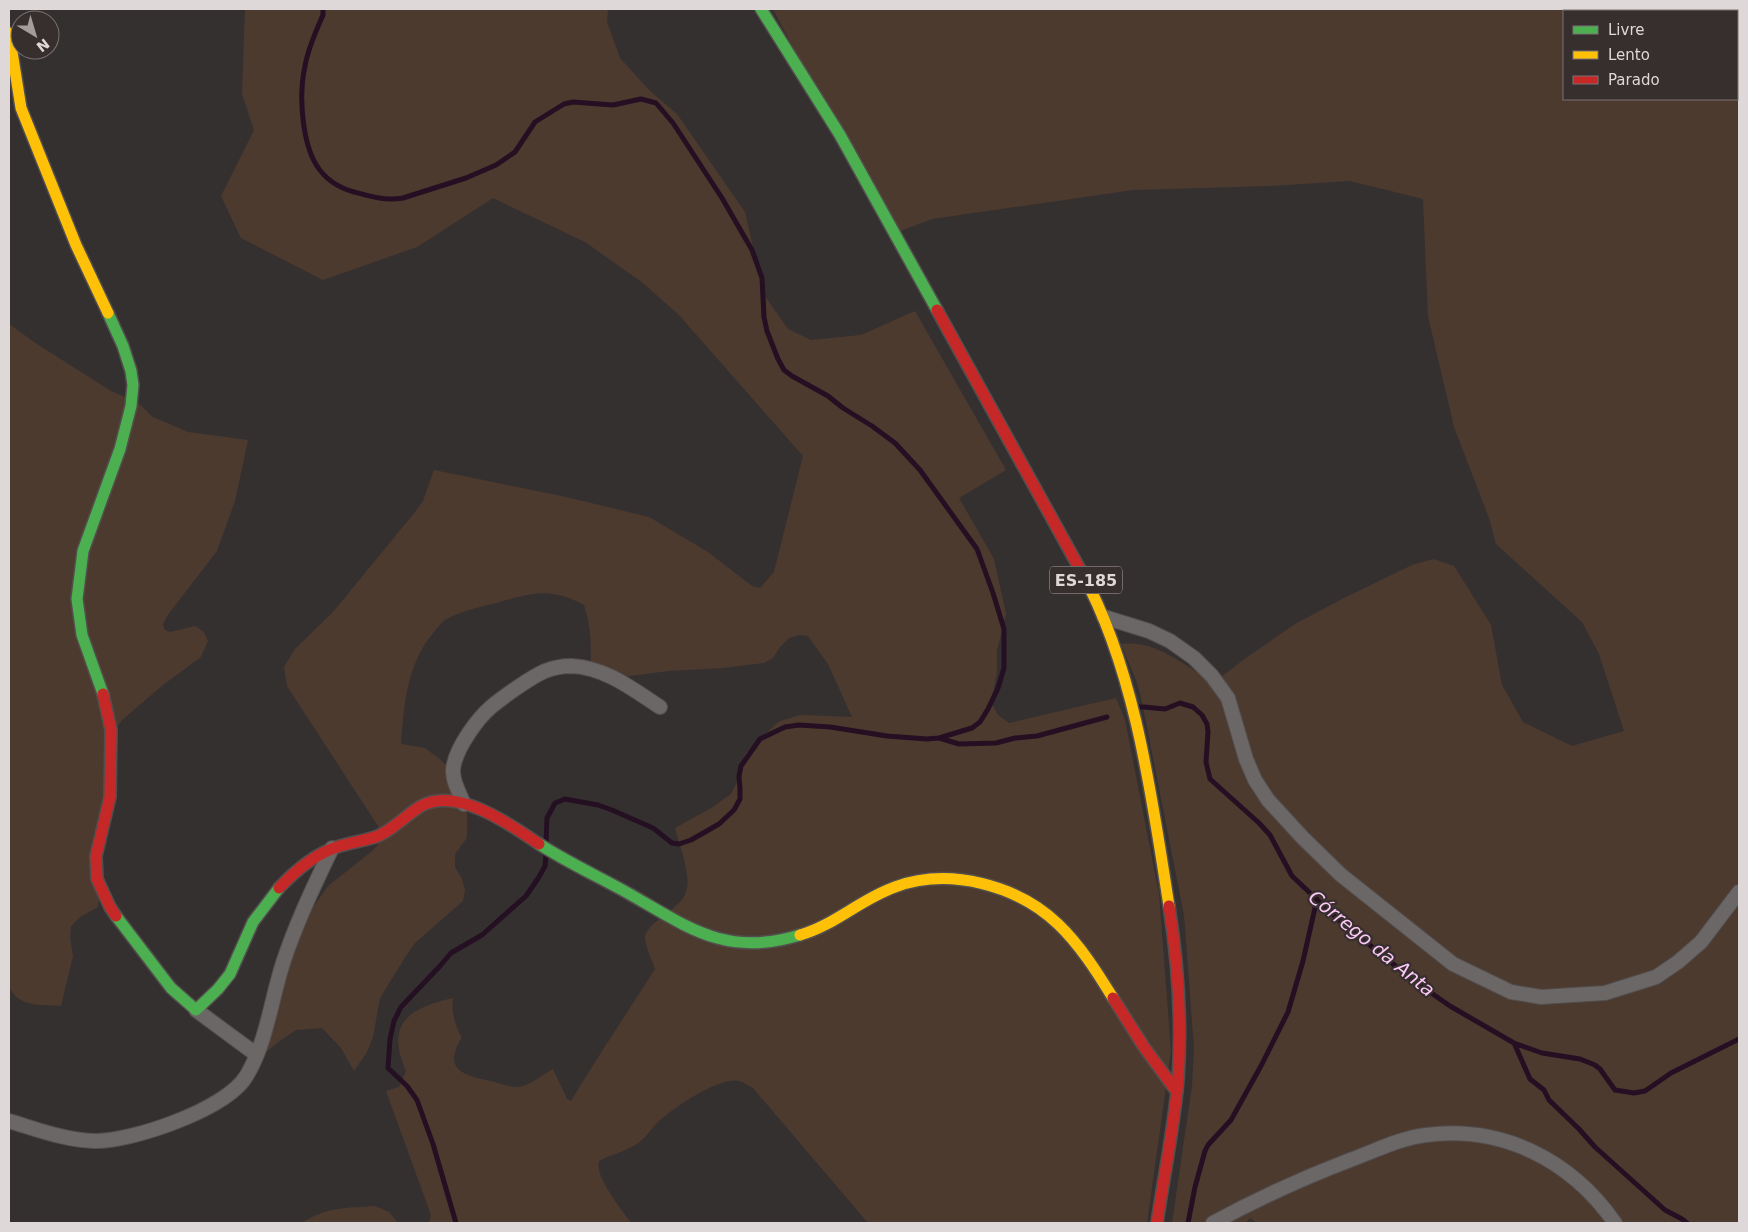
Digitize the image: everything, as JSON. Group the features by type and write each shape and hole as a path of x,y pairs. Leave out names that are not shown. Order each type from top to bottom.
{"street":[{"name":"ES-185","path":"761,9 840,136 1091,589 1104,617 1124,673 1146,771 1174,931 1180,1030 1177,1092 1157,1223"},
{"path":"9,32 21,108 76,244 123,346 131,370 133,385 131,406 122,442 83,550 77,599 82,635 102,691 111,730 110,798 96,856 97,879 110,907 171,988 196,1010 257,1055"},
{"path":"1104,617 1148,631 1170,641 1194,658 1212,676 1228,698 1246,759 1255,780 1268,800 1303,838 1341,874 1453,964 1511,992 1541,997 1605,993 1656,977 1678,962 1701,942 1735,900 1739,892"},
{"path":"464,804 454,778 453,766 468,734 490,708 545,671 574,666 604,674 626,684 660,707"},
{"path":"196,1010 223,985 232,970 250,927 278,890 295,872 332,848 384,833 398,825 423,805 435,801 464,804 484,810 504,820 548,849 696,932 729,942 755,944 776,942 801,935 828,924 880,892 921,880 968,880 1021,897 1040,909 1069,934 1091,964 1136,1036 1177,1092"},
{"path":"9,1121 65,1138 94,1141 119,1139 189,1116 217,1103 232,1092 246,1077 257,1055 283,964 299,918 332,848"},
{"path":"1213,1223 1271,1192 1348,1161 1424,1135 1457,1132 1483,1135 1513,1142 1540,1155 1581,1184 1615,1223"}],"shaded area":[{"path":"245,9 608,9 607,22 620,58 649,90 677,114 745,212 764,295 788,329 811,340 861,335 915,311 1006,470 959,498 994,559 1006,614 997,650 997,672 991,703 998,715 1009,723 1116,698 1125,720 1159,894 1171,1051 1147,1223 868,1223 753,1088 739,1081 731,1081 695,1095 663,1118 637,1144 599,1161 601,1175 605,1184 631,1223 429,1223 431,1215 386,1091 399,1087 406,1071 398,1041 400,1029 405,1020 424,1007 453,998 454,1018 457,1029 462,1037 454,1057 458,1069 472,1076 515,1087 523,1086 536,1080 553,1069 567,1099 571,1101 655,969 646,944 646,934 656,922 677,905 686,892 686,869 675,828 713,807 731,794 738,780 745,754 778,722 800,715 852,717 828,664 808,636 799,635 789,638 773,658 764,663 723,668 668,671 615,678 590,670 590,637 584,605 562,596 544,593 525,595 465,611 445,620 425,644 412,671 408,685 401,744 425,748 441,760 455,775 467,802 467,838 455,854 455,867 462,879 465,890 463,901 415,943 404,959 380,998 373,1037 367,1052 354,1071 341,1048 322,1028 296,1030 257,1059 304,920 328,886 371,852 377,846 381,836 378,826 287,686 284,667 295,649 333,612 415,512 423,501 434,470 566,497 649,517 708,552 752,586 760,588 774,572 803,456 679,315 643,283 585,242 493,198 417,247 323,280 241,238 221,196 254,130 242,94"},
{"path":"773,9 1739,9 1739,1223 1257,1223 1250,1218 1246,1223 1172,1223 1192,1086 1194,1048 1184,915 1141,697 1121,644 1147,646 1159,650 1217,684 1221,677 1295,624 1412,565 1433,559 1454,566 1491,625 1502,685 1523,722 1572,746 1624,731 1599,654 1582,622 1496,544 1489,518 1454,427 1428,316 1423,199 1350,181 1269,186 1133,190 932,219 895,233"},
{"path":"9,324 111,391 137,402 153,417 188,432 248,440 235,501 217,551 167,616 163,625 165,630 170,632 195,626 204,632 208,641 201,657 163,685 122,720 113,733 98,907 80,917 71,926 70,938 73,956 61,1006 24,1002 13,994 9,987"},
{"path":"375,1206 389,1212 398,1223 302,1223 328,1211"}],"waterway":[{"path":"323,9 323,15 306,59 302,86 302,112 305,132 311,155 323,174 331,181 354,192 379,198 397,199 466,178 496,165 515,152 535,122 564,104 573,102 613,105 641,99 656,103 673,123 722,198 752,250 762,278 764,317 767,331 784,370 828,396 872,426 895,443 920,470 977,549 1004,629 1004,668 998,688 980,722 972,728 939,738 927,739 887,736 830,727 799,725 785,727 760,739 741,766 739,776 740,799 734,810 719,824 691,840 679,844 672,843 653,828 612,810 598,805 565,799 555,803 547,818 546,844"},
{"name":"Córrego da Anta","path":"1138,707 1165,709 1180,703 1193,707 1202,715 1207,724 1206,762 1210,779 1270,835 1292,876 1344,925 1411,979 1450,1006 1514,1043 1542,1053 1580,1059 1595,1065 1615,1090 1634,1093 1645,1091 1671,1073 1739,1039"},
{"name":"Córrego da Anta","path":"939,738 959,744 996,743 1015,738 1037,736 1107,717"},
{"path":"456,1223 433,1144 417,1100 407,1086 388,1068 390,1039 394,1021 401,1007 451,953 482,935 526,896 545,866 546,853"},
{"path":"1188,1223 1205,1151 1208,1145 1231,1120 1288,1012 1303,961 1317,899"},
{"path":"1514,1043 1530,1079 1544,1090 1549,1100 1595,1147 1665,1210 1687,1223"}],"traffic: fast":[{"path":"761,9 840,135 937,310"},
{"path":"103,694 82,635 77,599 83,551 120,449 131,406 133,385 131,371 123,346 108,313"},
{"path":"539,844 669,917 708,935 728,941 750,943 774,941 800,935"},
{"path":"116,916 171,988 196,1010 218,989 230,974 253,922 279,888"}],"traffic: slow":[{"path":"9,33 21,108 76,245 108,313"},
{"path":"1082,573 1100,610 1116,650 1128,692 1148,778 1169,906"},
{"path":"800,935 825,925 871,898 895,887 916,881 937,879 981,883 1023,899 1041,910 1058,924 1081,950 1113,998"}],"traffic: jam":[{"path":"937,310 1082,573"},
{"path":"103,694 111,730 110,797 96,856 97,879 116,916"},
{"path":"279,888 299,869 321,854 342,845 378,836 421,806 435,801 451,801 483,810 514,827 539,844"},
{"path":"1157,1223 1174,1116 1180,1036 1175,949 1169,906"},
{"path":"1113,998 1144,1047 1177,1092"}]}
